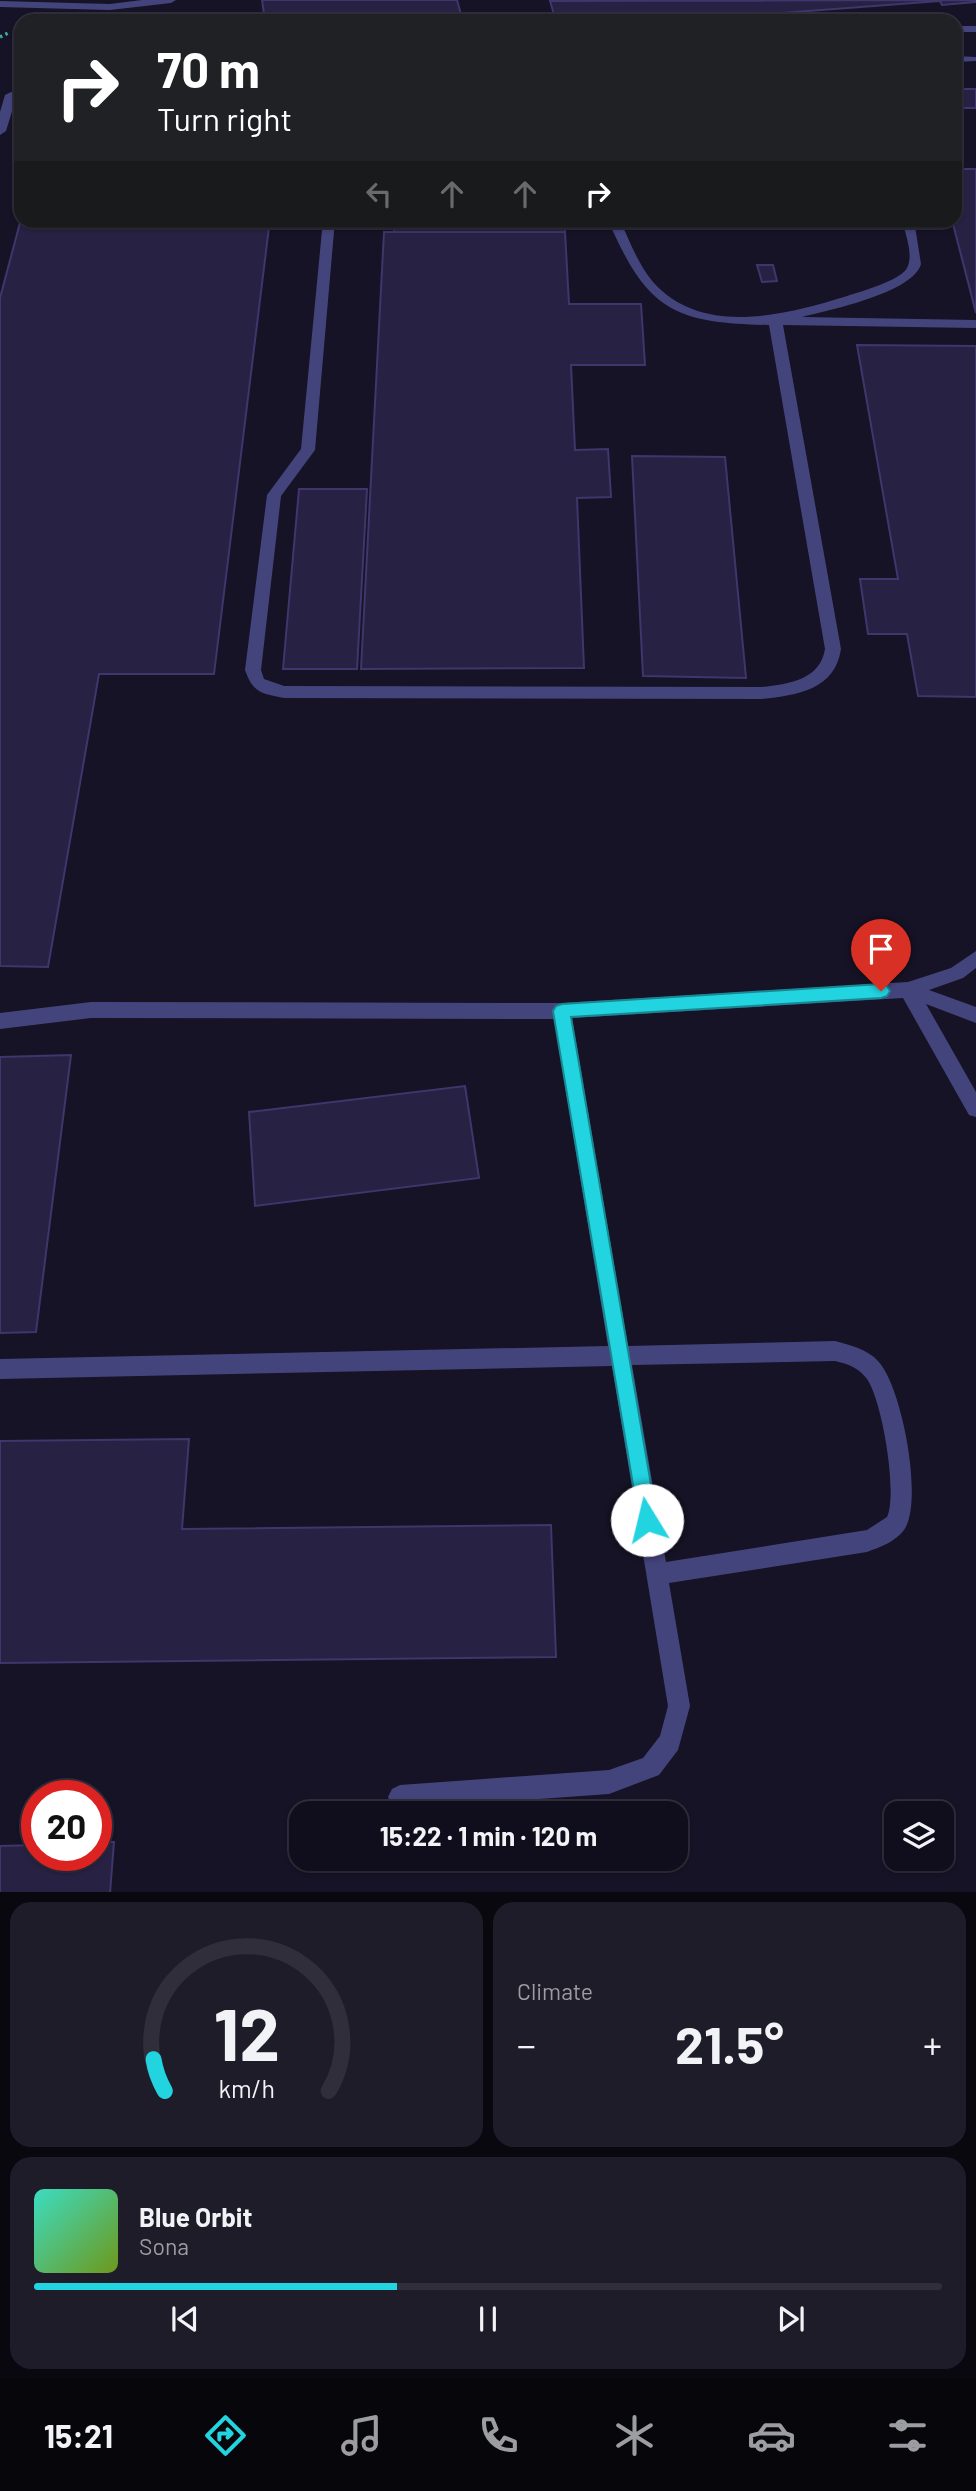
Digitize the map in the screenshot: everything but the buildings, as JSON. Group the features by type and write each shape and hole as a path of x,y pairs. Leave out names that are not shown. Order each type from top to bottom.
{"lane":[{"path":"0,4 95,7 171,0"},
{"path":"962,59 972,59"},
{"path":"0,131 10,95"},
{"path":"328,228 308,450 274,495 253,670 257,682 268,689 284,692 762,693 800,686 820,674 830,665 834,649 775,320"},
{"path":"618,228 642,280 664,298 692,314 718,320 976,324"},
{"path":"775,320 883,289 906,279 915,260 909,228"},
{"path":"0,1021 91,1010 562,1011 908,990 957,973 976,958"},
{"path":"908,990 976,1015"},
{"path":"908,990 976,1109"},
{"path":"400,1797 609,1782 651,1767 670,1742 680,1706 562,1011"},
{"path":"0,1368 835,1351 858,1357 876,1374 886,1395 902,1491 899,1518 886,1533 867,1541 657,1574"}],"route":[{"path":"647,1520 562,1011 881,991"}]}
